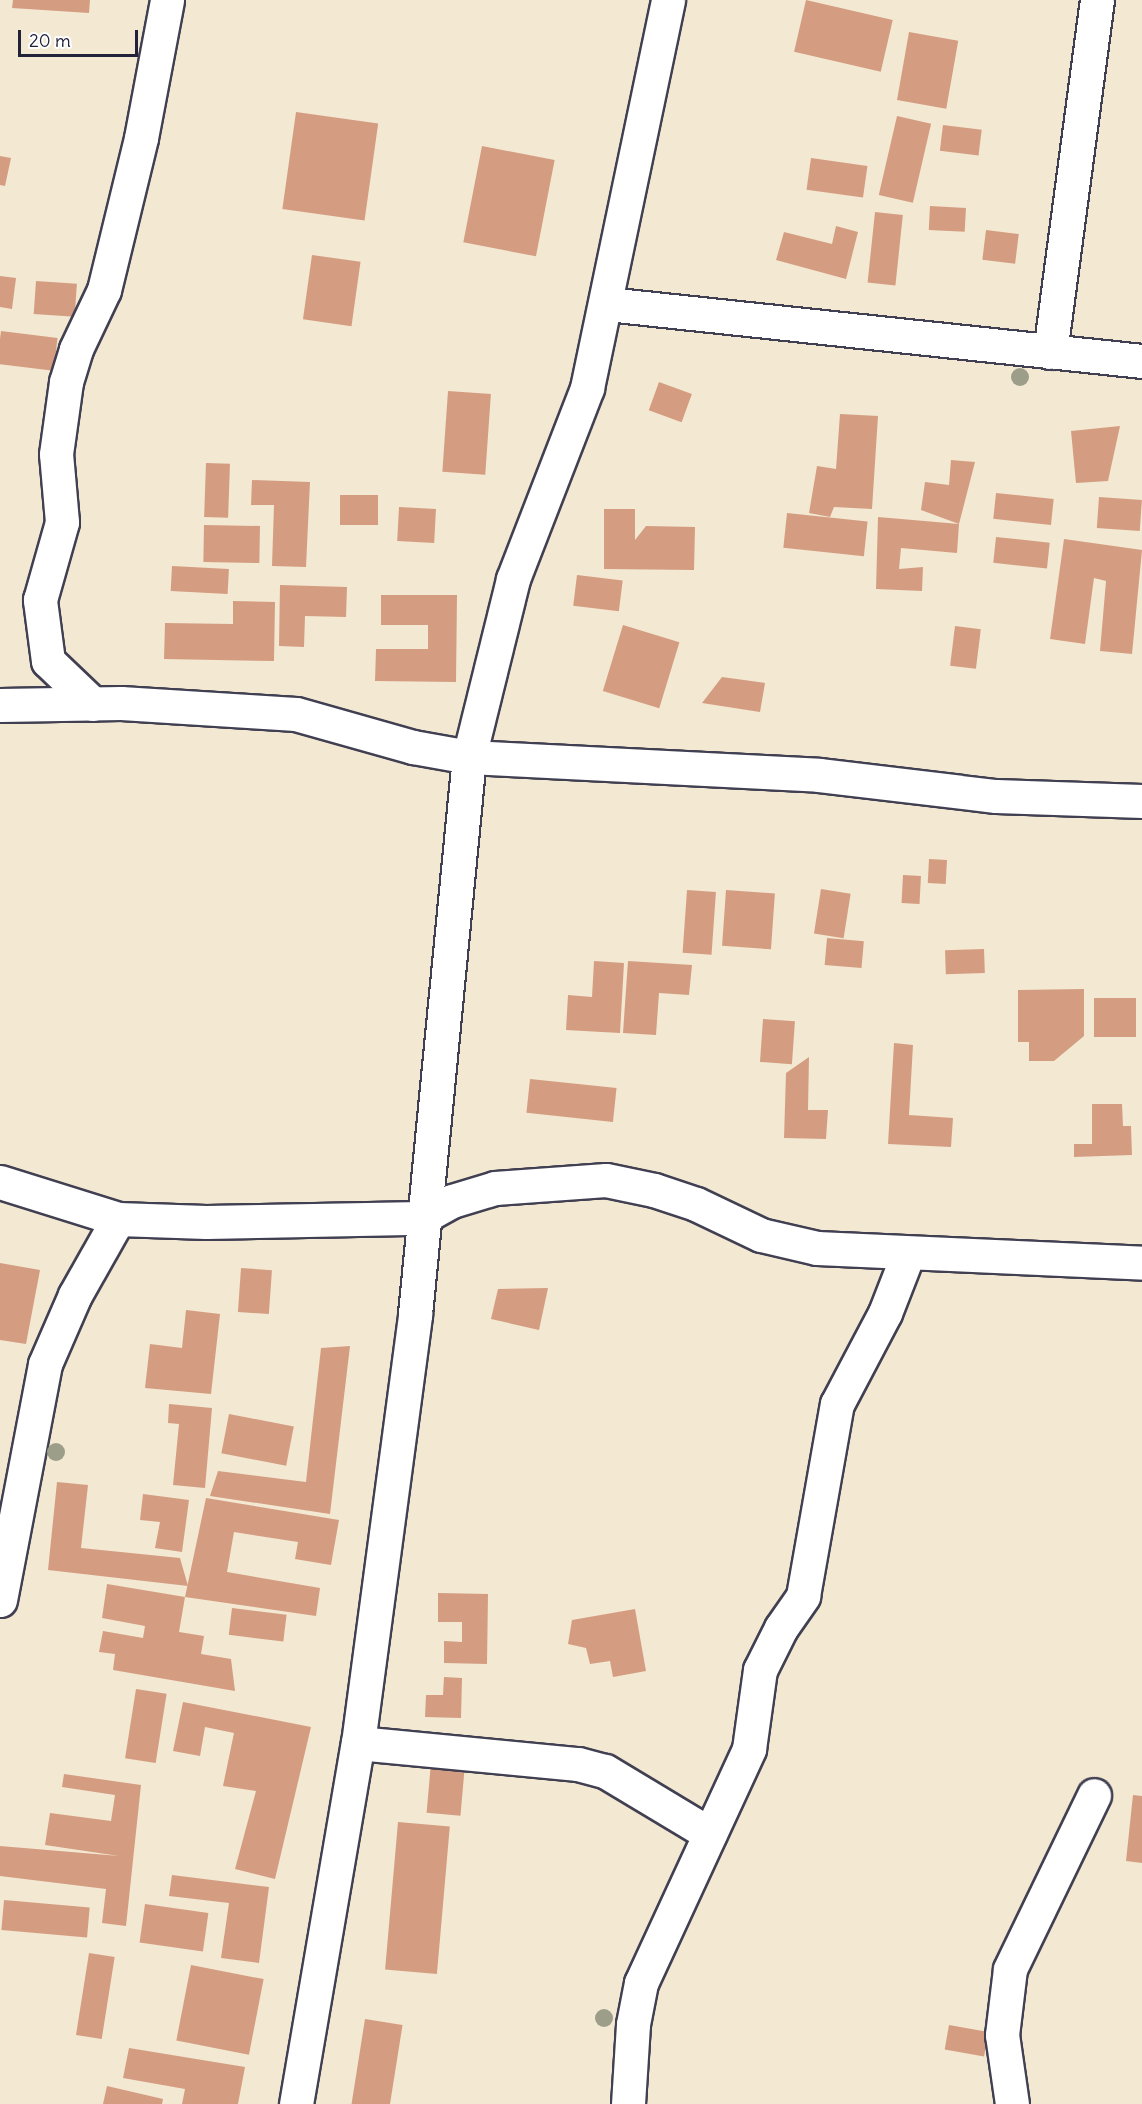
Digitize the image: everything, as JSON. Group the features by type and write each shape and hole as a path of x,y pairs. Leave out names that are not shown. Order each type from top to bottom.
{"street":[{"path":"93,704 48,661 40,628 40,600 62,522 56,454 66,382 76,349 104,290 141,138 167,0"},
{"path":"296,2104 358,1743 415,1314 422,1218 469,757 513,579 587,388 607,304 668,0"},
{"path":"1050,352 1097,0"},
{"path":"607,304 1142,361"},
{"path":"0,705 93,704 296,714 413,747 469,757 819,775 996,796 1142,801"},
{"path":"0,1182 118,1219 206,1222 422,1218 452,1201 495,1188 606,1180 630,1183 696,1204 760,1235 818,1248 908,1254 1142,1263"},
{"path":"0,1600 45,1364 75,1295 118,1219"},
{"path":"628,2104 633,2024 641,1983 749,1749 760,1670 781,1629 803,1596 837,1404 885,1313 908,1254"},
{"path":"358,1743 578,1764 605,1771 710,1834"},
{"path":"1012,2104 1002,2035 1010,1969 1094,1795"}],"building":[{"path":"13,0 90,0 89,13 12,8"},
{"path":"806,0 893,20 881,72 794,52"},
{"path":"909,32 958,41 946,109 897,100"},
{"path":"296,112 378,124 365,221 282,209"},
{"path":"897,116 931,124 913,203 879,195"},
{"path":"943,125 982,130 979,156 940,151"},
{"path":"482,146 555,160 536,256 463,242"},
{"path":"0,156 11,158 5,186 0,185"},
{"path":"811,158 867,166 863,198 807,190"},
{"path":"930,206 966,208 965,232 929,230"},
{"path":"875,212 903,215 895,286 868,283"},
{"path":"836,226 858,232 846,279 776,260 784,232 832,244"},
{"path":"986,230 1019,234 1015,264 982,260"},
{"path":"312,255 361,262 351,326 303,319"},
{"path":"0,276 16,278 12,309 0,307"},
{"path":"36,281 77,284 75,317 34,314"},
{"path":"1,331 58,338 54,371 0,364"},
{"path":"659,382 692,394 682,422 649,410"},
{"path":"448,391 491,394 485,475 442,472"},
{"path":"840,414 878,416 872,509 834,507 830,517 809,513 817,466 836,469"},
{"path":"1120,426 1108,481 1076,483 1071,431"},
{"path":"951,460 975,462 959,524 921,510 925,482 949,485"},
{"path":"206,463 230,464 228,518 204,517"},
{"path":"252,480 310,482 306,567 272,566 274,505 251,505"},
{"path":"996,493 1054,499 1051,525 993,519"},
{"path":"340,495 378,495 378,525 340,525"},
{"path":"1099,497 1142,500 1140,531 1097,528"},
{"path":"399,507 436,509 434,543 397,541"},
{"path":"604,509 635,509 635,540 646,526 695,527 694,570 604,569"},
{"path":"787,513 868,521 864,556 783,548"},
{"path":"878,517 959,524 957,553 901,548 899,569 923,567 922,591 876,589"},
{"path":"204,525 260,526 259,563 203,562"},
{"path":"996,537 1050,543 1047,569 993,563"},
{"path":"1064,539 1142,550 1132,654 1100,651 1106,581 1094,578 1085,644 1050,639"},
{"path":"172,566 229,569 228,594 171,591"},
{"path":"577,575 623,581 619,611 573,606"},
{"path":"280,585 347,587 346,617 305,616 304,647 279,646"},
{"path":"381,595 457,595 456,682 375,681 376,649 428,649 428,625 381,625"},
{"path":"233,601 275,602 274,661 164,659 165,623 233,624"},
{"path":"623,625 679,642 659,708 603,691"},
{"path":"955,626 981,629 976,669 950,666"},
{"path":"722,677 765,683 760,712 702,703"},
{"path":"929,859 947,860 946,884 928,883"},
{"path":"903,875 921,876 920,904 902,903"},
{"path":"821,889 851,894 844,938 814,933"},
{"path":"687,890 716,892 712,955 683,953"},
{"path":"726,890 775,893 771,949 722,946"},
{"path":"827,938 864,941 862,968 825,965"},
{"path":"984,949 985,973 946,974 945,950"},
{"path":"594,961 624,963 620,1033 566,1030 568,995 592,997"},
{"path":"628,961 692,965 689,995 659,993 656,1035 623,1033"},
{"path":"1084,989 1084,1036 1054,1061 1029,1061 1029,1042 1018,1042 1018,990"},
{"path":"1094,998 1136,998 1136,1037 1094,1037"},
{"path":"763,1019 795,1021 792,1064 760,1062"},
{"path":"894,1043 913,1045 909,1115 953,1118 951,1147 888,1144"},
{"path":"809,1057 808,1110 828,1110 826,1139 784,1138 786,1073"},
{"path":"530,1079 617,1088 613,1122 526,1113"},
{"path":"1092,1104 1122,1104 1123,1126 1131,1126 1132,1155 1074,1157 1074,1144 1092,1144"},
{"path":"0,1263 40,1270 26,1344 0,1340"},
{"path":"241,1268 272,1270 269,1314 238,1312"},
{"path":"548,1288 539,1330 491,1319 498,1289"},
{"path":"186,1310 220,1314 211,1394 145,1388 150,1344 182,1348"},
{"path":"350,1346 330,1514 210,1496 218,1471 306,1482 321,1348"},
{"path":"169,1404 212,1408 205,1488 173,1485 179,1424 168,1423"},
{"path":"229,1414 294,1427 286,1466 221,1453"},
{"path":"57,1482 88,1485 81,1548 180,1558 188,1586 48,1570"},
{"path":"143,1494 189,1500 182,1552 155,1548 160,1522 140,1520"},
{"path":"206,1498 339,1520 331,1565 295,1559 298,1542 234,1532 227,1572 320,1588 316,1616 185,1597"},
{"path":"107,1584 185,1597 179,1632 204,1636 201,1654 231,1659 235,1691 113,1670 115,1654 99,1652 103,1631 143,1638 145,1626 102,1618"},
{"path":"438,1593 488,1594 487,1664 444,1663 444,1641 462,1642 462,1622 438,1622"},
{"path":"232,1608 287,1615 283,1642 229,1635"},
{"path":"635,1609 646,1671 613,1677 610,1661 590,1664 586,1648 568,1644 572,1620"},
{"path":"444,1677 462,1678 461,1718 425,1717 426,1695 443,1695"},
{"path":"136,1689 167,1694 156,1763 125,1758"},
{"path":"183,1702 311,1727 275,1879 235,1869 256,1791 223,1786 234,1733 205,1727 200,1756 173,1751"},
{"path":"432,1751 466,1754 460,1816 427,1813"},
{"path":"64,1774 141,1785 126,1926 102,1923 106,1889 0,1876 0,1846 119,1856 45,1845 50,1813 111,1821 115,1795 62,1787"},
{"path":"1133,1795 1142,1796 1142,1863 1126,1861"},
{"path":"398,1822 450,1827 437,1974 385,1969"},
{"path":"172,1875 269,1887 259,1963 221,1958 229,1903 169,1896"},
{"path":"4,1900 90,1907 87,1937 1,1930"},
{"path":"145,1904 208,1913 203,1952 140,1943"},
{"path":"89,1953 115,1957 102,2039 76,2035"},
{"path":"191,1965 264,1979 249,2055 176,2041"},
{"path":"365,2019 403,2025 390,2104 352,2104"},
{"path":"949,2025 988,2032 984,2057 945,2050"},
{"path":"129,2048 245,2067 238,2104 182,2104 185,2089 123,2078"},
{"path":"107,2086 163,2099 162,2104 103,2104"}]}
